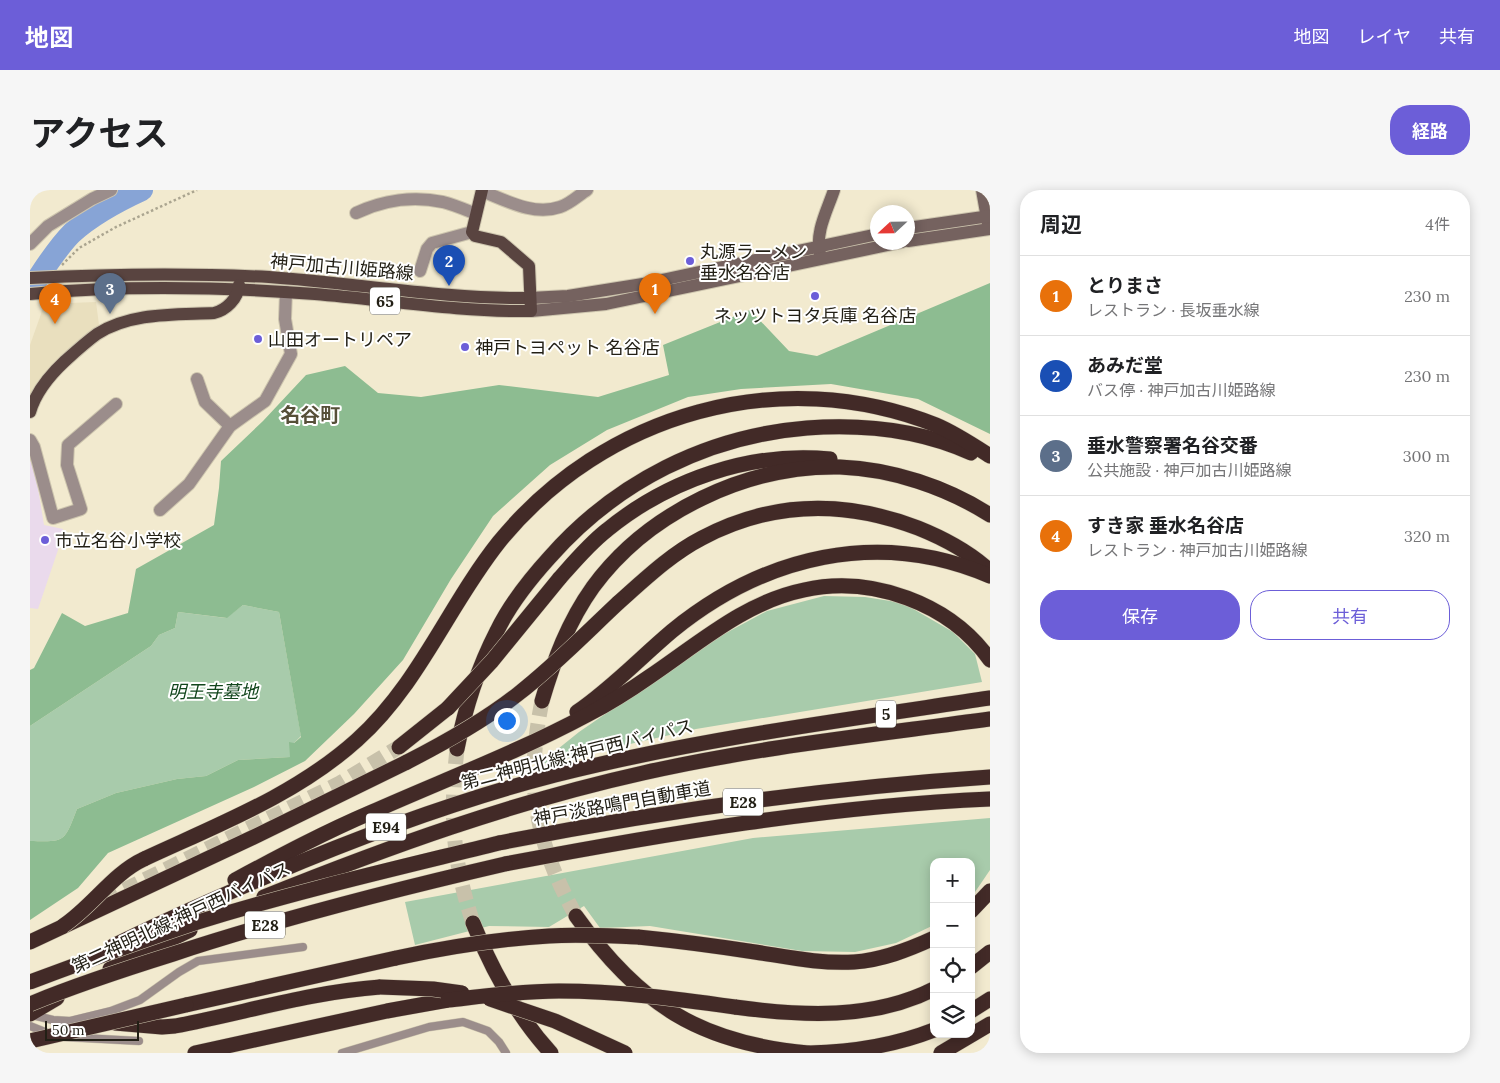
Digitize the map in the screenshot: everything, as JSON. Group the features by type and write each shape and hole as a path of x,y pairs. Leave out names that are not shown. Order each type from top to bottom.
{"highway":[{"path":"62,924 85,910 118,875 144,858 248,811 332,761 358,739 382,715 405,687 480,568 522,516 568,474 622,441 659,425 710,409 758,401 806,399 875,407 906,415 938,426 990,456"},
{"path":"457,749 467,705 486,655 498,629 517,598 543,564 584,522 609,502 660,470 698,452 731,441 760,434 828,427 862,427 918,436 959,448 990,461"},
{"path":"399,747 448,708 492,662 559,579 606,530 653,499 688,481 719,470 753,462 785,458 820,458 884,468 920,479 989,514"},
{"path":"542,701 562,642 577,612 594,586 613,563 636,541 669,517 698,501 724,490 784,472 832,468 884,472 918,481 954,495"},
{"path":"30,940 266,832 407,762 467,729 517,695 673,556 701,538 731,524 762,514 797,509 833,508 858,511 899,520 930,533 959,548 990,571"},
{"path":"505,755 583,708 673,630 701,610 763,575 815,559 871,551 906,553 942,559 990,576"},
{"path":"142,931 266,863 370,812 532,744 618,698 726,624 751,609 776,598 804,590 833,586 860,586 889,592 917,602 944,616 967,634 990,660"},
{"name":"5","path":"753,734 990,698"},
{"name":"5","path":"757,752 990,719"},
{"name":"第二神明北線;神戸西バイパス","path":"34,986 142,931 312,857 389,826 466,800 554,775 634,756 753,734"},
{"name":"第二神明北線;神戸西バイパス","path":"30,1014 152,948 236,909 396,845 476,817 562,792 644,772 757,752"},
{"name":"神戸淡路鳴門自動車道","path":"34,986 110,952 199,922 309,890 499,843 580,827 771,798 875,786 990,777"},
{"name":"E28","path":"30,1004 118,971 306,913 505,864 584,849 783,818 875,808 990,799"},
{"path":"975,907 990,891"},
{"path":"576,916 598,947 637,988 661,1006 708,1031 740,1042 775,1050 809,1053 842,1052 878,1047 914,1038 930,1032"},
{"path":"472,923 496,975 511,1001 551,1053"},
{"path":"30,1041 186,1004 396,958 439,949 517,938 559,936 638,937 715,946 797,960 827,962 855,962 883,957 908,950 930,940"},
{"path":"975,964 990,952"},
{"path":"96,1025 127,1024 162,1027 190,1023 346,990 380,987 433,989 494,1000 555,1021 625,1053"},
{"path":"195,1053 387,1011 448,1000 499,994 559,991 637,995 793,1013 829,1014 854,1012 897,1003 930,991"},
{"path":"975,1008 990,999"},
{"path":"941,1053 990,1024"}],"main road":[{"path":"482,190 472,232 475,236 501,242 529,266 531,311 588,307 622,301 870,249"},
{"path":"821,259 818,246 819,234 834,190"},
{"path":"982,190 989,223"},
{"path":"915,228 989,223"},
{"path":"915,239 989,223"},
{"path":"530,298 568,296 615,289 870,236"},
{"name":"神戸加古川姫路線","path":"30,278 54,273 240,276 325,282 465,296 530,298"},
{"path":"30,412 39,390 55,371 98,333 115,325 138,318 222,311 229,305 239,290 240,276"},
{"name":"神戸加古川姫路線","path":"36,293 143,288 239,290 286,292 456,309 531,311"}],"street":[{"path":"30,244 48,226 92,199 111,190"},
{"path":"482,190 523,207 546,210 562,206 587,190"},
{"path":"356,213 368,207 390,201 419,198 445,203 476,214"},
{"name":"神戸加古川姫路線","path":"420,271 427,249 432,243 472,232"},
{"path":"160,510 189,484 230,426 265,401 291,354 285,319 286,292"},
{"path":"197,379 205,402 230,426"},
{"path":"30,440 34,447 53,518 81,509 67,464 68,445 116,404"}],"lane":[{"path":"30,1014 53,1020 70,1021 112,1012 140,1000 198,961 303,947"},
{"path":"342,1053 429,1027 463,1022 488,1031 499,1042 506,1053"},
{"path":"30,1026 45,1033 67,1038 139,1041"}],"path":[{"path":"54,273 79,248 116,227 197,190"}],"shaded area":[{"path":"96,302 99,325 75,343 48,369 30,396 30,345 43,304"},
{"name":"市立名谷小学校","path":"33,458 44,525 63,529 38,609 30,608 30,462"}],"green space":[{"path":"990,283 990,434 918,399 831,384 741,389 688,397 607,430 550,465 493,516 451,579 403,660 354,714 305,761 254,787 108,853 78,888 30,920 30,841 51,841 62,838 66,834 77,809 116,793 177,779 206,776 238,760 290,757 289,742 294,743 301,737 279,612 243,605 227,618 178,612 175,628 159,635 151,646 30,726 30,670 34,668 62,613 85,626 128,613 136,569 214,525 221,461 263,421 306,375 345,366 378,393 421,397 499,385 598,397 669,375 663,345 750,310 789,351 817,356"},
{"path":"824,596 865,597 903,603 953,632 975,654 982,682 696,729 538,765 579,732 713,640 767,611"},
{"name":"明王寺墓地","path":"243,605 279,612 301,736 294,743 290,757 238,760 206,776 177,779 116,793 77,809 66,834 62,838 51,841 30,841 30,726 151,646 159,635 175,628 178,612 226,618"},
{"path":"990,818 990,870 975,892 975,858 930,858 930,927 896,943 855,952 802,951 650,926 600,928 584,906 549,927 489,926 415,945 405,902 753,838"}],"waterway":[{"path":"30,290 55,253 72,233 88,220 142,190"}],"tunnel":[{"path":"542,701 534,760 534,787 537,812 551,863 576,916"},
{"path":"104,900 340,783 399,747"},
{"path":"457,749 453,816 454,837 461,878 473,923"}],"place":[{"name":"丸源ラーメン 垂水名谷店","path":"690,261"},
{"name":"あみだ堂","path":"449,286"},
{"name":"ネッツトヨタ兵庫 名谷店","path":"815,296"},
{"name":"垂水警察署名谷交番","path":"110,314"},
{"name":"とりまさ","path":"655,314"},
{"name":"すき家 垂水名谷店","path":"55,324"},
{"name":"山田オートリペア","path":"258,339"},
{"name":"神戸トヨペット 名谷店","path":"465,347"},
{"name":"市立名谷小学校","path":"45,540"}],"district":[{"name":"名谷町","path":"310,414"}]}
